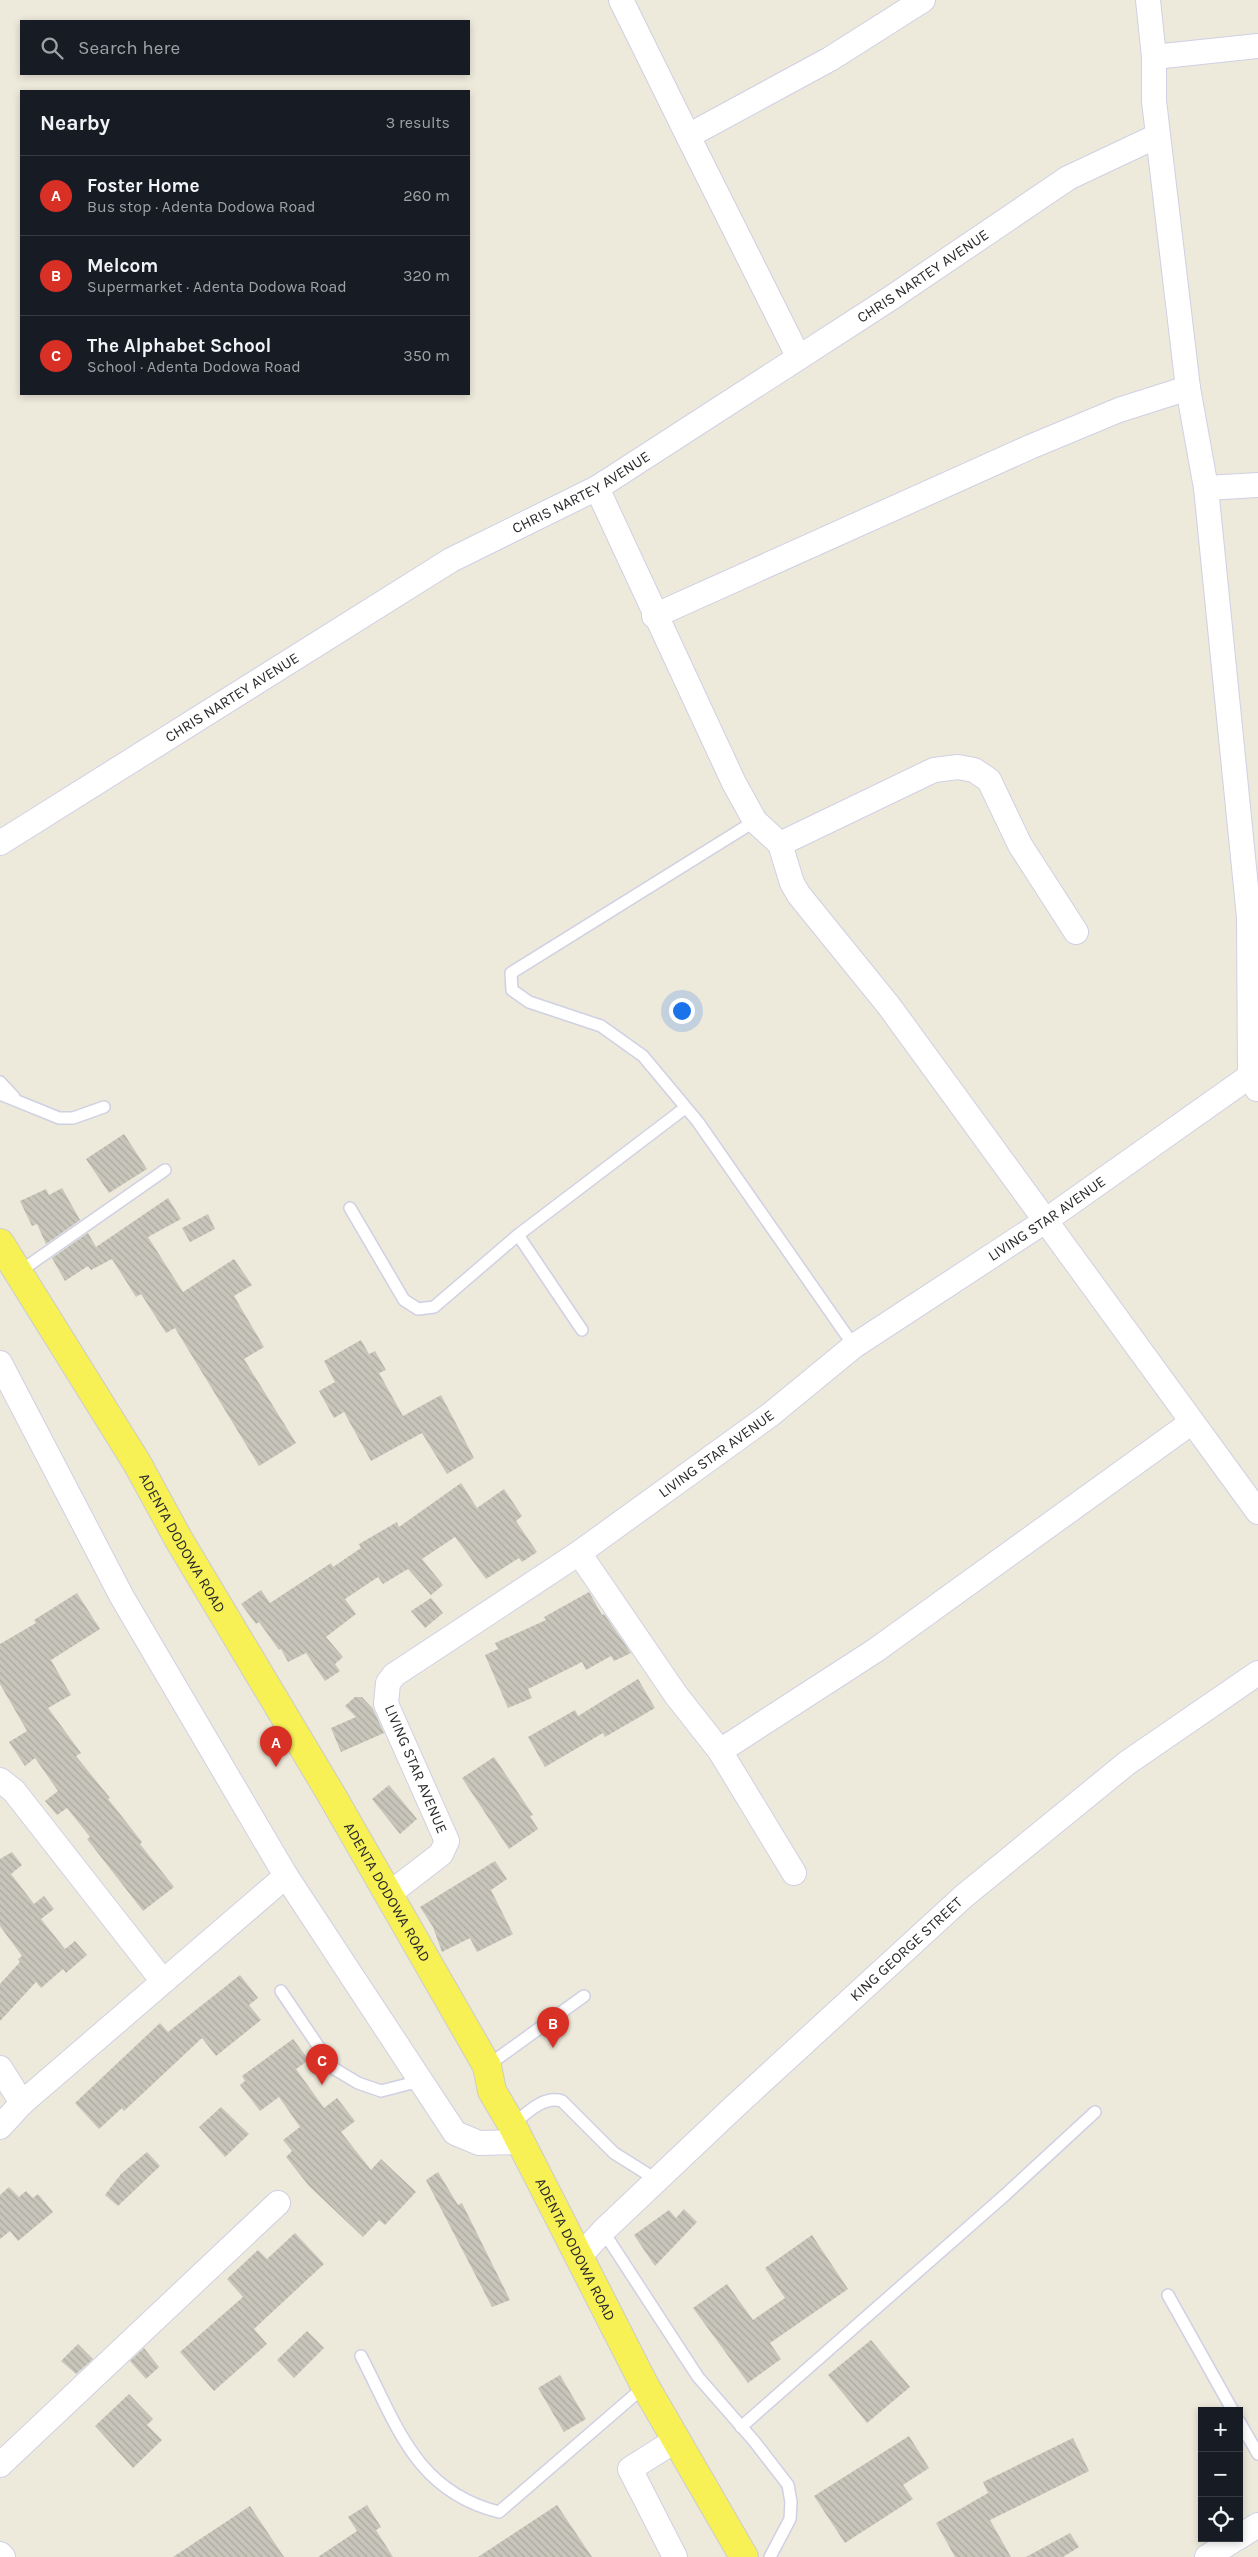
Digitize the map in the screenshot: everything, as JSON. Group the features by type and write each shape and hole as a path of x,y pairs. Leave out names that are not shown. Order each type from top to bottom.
{"main road":[{"name":"ADENTA DODOWA ROAD","path":"0,1243 136,1463 179,1540 389,1894 487,2066 492,2091 580,2256 645,2386 744,2557"}],"street":[{"path":"621,0 798,356"},
{"path":"688,136 830,58 923,0"},
{"path":"1148,0 1154,58 1154,101 1188,388 1206,488 1249,917 1254,1084"},
{"path":"1154,58 1258,46"},
{"name":"CHRIS NARTEY AVENUE","path":"0,843 451,560 597,488 890,298 1068,178 1158,136"},
{"path":"654,616 1030,447 1119,410 1188,388"},
{"path":"1206,488 1258,485"},
{"path":"597,488 654,616 734,783 755,820 780,844 792,884 799,895 889,1006 1258,1512"},
{"path":"780,844 934,770 958,766 974,770 989,780 1020,845 1076,932"},
{"name":"LIVING STAR AVENUE","path":"389,1894 441,1854 446,1842 386,1704 388,1684 394,1675 579,1553 770,1415 854,1346 1254,1084"},
{"path":"0,1363 122,1597 286,1876 420,2081 455,2133 479,2143 516,2133"},
{"path":"720,1751 876,1650 1192,1422"},
{"path":"579,1553 676,1694 720,1751 794,1873"},
{"name":"KING GEORGE STREET","path":"580,2256 603,2231 657,2180 964,1896 1127,1763 1258,1673"},
{"path":"0,1780 14,1791 162,1980"},
{"path":"0,2127 22,2103 162,1980 286,1876"},
{"path":"0,2068 22,2103"},
{"path":"0,2465 278,2203"},
{"path":"675,2557 630,2469 676,2440"},
{"path":"1207,2557 1249,2533"},
{"path":"0,2554 3,2557"}],"lane":[{"path":"755,820 511,973 512,990 529,1002 601,1026 643,1056 698,1122 854,1346"},
{"path":"0,1082 17,1101"},
{"path":"0,1094 59,1118 73,1118 104,1108"},
{"path":"350,1208 404,1300 418,1308 434,1307 518,1235 685,1108"},
{"path":"19,1272 165,1170"},
{"path":"518,1235 582,1330"},
{"path":"281,1991 333,2068 358,2083 382,2091 420,2081"},
{"path":"487,2066 584,1996"},
{"path":"516,2133 535,2106 554,2098 562,2100 614,2153 657,2180"},
{"path":"741,2427 998,2201 1095,2112"},
{"path":"603,2231 698,2377 754,2441 788,2485 792,2502 790,2519 770,2557"},
{"path":"1168,2295 1231,2407"},
{"path":"361,2356 412,2455 430,2476 478,2507 499,2512 645,2386"},
{"path":"1243,2428 1258,2454"}],"building":[{"path":"124,1134 147,1169 109,1193 86,1159"},
{"path":"62,1188 80,1220 46,1244 37,1224 32,1226 20,1201 46,1189 49,1195"},
{"path":"168,1198 181,1219 148,1237 183,1292 234,1259 252,1285 234,1296 264,1347 244,1359 296,1443 259,1466 175,1328 166,1333 141,1294 136,1297 112,1259 91,1270 88,1266 65,1281 52,1258 88,1233 96,1247"},
{"path":"208,1214 215,1229 190,1242 182,1228"},
{"path":"361,1340 369,1354 375,1351 386,1370 379,1373 403,1416 441,1395 474,1458 447,1474 422,1433 371,1461 344,1412 334,1418 319,1391 335,1382 324,1361"},
{"path":"461,1483 477,1508 504,1489 522,1516 516,1521 537,1552 522,1562 519,1558 486,1579 455,1537 422,1559 443,1585 431,1595 408,1569 383,1584 378,1577 345,1599 356,1614 326,1637 343,1657 335,1664 340,1671 325,1681 306,1653 288,1662 281,1649 279,1650 259,1622 256,1624 241,1604 261,1590 270,1603 331,1563 333,1567 361,1548 359,1544 397,1522 399,1527"},
{"path":"589,1592 602,1615 604,1614 631,1653 614,1661 611,1656 586,1670 582,1662 528,1689 532,1698 508,1708 485,1655 498,1649 495,1643 546,1620 544,1617"},
{"path":"77,1593 100,1629 51,1660 71,1695 48,1708 81,1753 76,1756 110,1798 108,1799 142,1842 140,1844 174,1887 143,1911 87,1839 90,1837 67,1808 57,1815 45,1801 58,1791 35,1758 25,1766 9,1742 27,1731 0,1684 0,1644 36,1623 34,1620"},
{"path":"431,1598 443,1613 425,1628 411,1611"},
{"path":"638,1679 655,1708 605,1737 603,1733 545,1767 528,1737 575,1710 578,1716"},
{"path":"355,1697 362,1697 373,1709 384,1733 341,1752 331,1728 356,1717 345,1706"},
{"path":"494,1757 533,1815 530,1816 538,1829 509,1849 462,1778"},
{"path":"389,1785 417,1819 400,1834 372,1799"},
{"path":"12,1852 22,1865 11,1874 34,1904 44,1896 54,1909 41,1919 65,1949 75,1941 87,1955 66,1973 63,1969 41,1988 36,1982 0,2021 0,1984 20,1962 18,1959 22,1956 0,1926 0,1859"},
{"path":"495,1861 507,1879 491,1890 513,1934 477,1952 470,1938 442,1952 433,1927 420,1907"},
{"path":"240,1975 258,1998 249,2005 261,2020 216,2056 202,2038 124,2111 122,2108 99,2129 75,2103 160,2023 168,2032"},
{"path":"293,2039 309,2060 296,2069 324,2108 337,2098 355,2121 341,2132 371,2170 381,2159 416,2192 385,2225 379,2220 363,2237 309,2186 286,2157 292,2151 283,2140 300,2127 279,2097 260,2111 240,2085 245,2081 242,2076"},
{"path":"221,2107 249,2134 225,2157 199,2127"},
{"path":"147,2152 160,2166 118,2206 105,2195 121,2174"},
{"path":"438,2172 458,2205 462,2203 510,2300 492,2307 426,2180"},
{"path":"9,2187 19,2197 26,2191 33,2198 38,2194 53,2212 18,2241 10,2231 0,2239 0,2195"},
{"path":"684,2209 697,2222 655,2266 634,2235 669,2210 676,2218"},
{"path":"295,2233 324,2264 254,2329 267,2344 214,2391 180,2352 243,2297 227,2279 258,2250 267,2259"},
{"path":"812,2235 848,2289 770,2343 781,2359 748,2383 693,2308 727,2284 753,2320 785,2298 765,2268"},
{"path":"307,2331 324,2348 294,2378 277,2360"},
{"path":"871,2340 910,2387 867,2423 828,2375"},
{"path":"78,2344 93,2359 76,2374 61,2361"},
{"path":"144,2348 159,2367 146,2379 130,2361"},
{"path":"560,2375 586,2419 564,2432 538,2388"},
{"path":"129,2394 153,2419 147,2425 162,2440 133,2468 95,2426"},
{"path":"909,2436 929,2468 903,2485 913,2499 845,2543 814,2496"},
{"path":"1073,2438 1089,2471 990,2520 1011,2557 955,2557 936,2523 988,2493 983,2482"},
{"path":"367,2505 381,2527 376,2530 393,2557 318,2557 357,2531 348,2517"},
{"path":"557,2505 592,2557 478,2557"},
{"path":"250,2506 284,2557 173,2557"},
{"path":"1070,2533 1079,2547 1063,2557 1026,2557"}],"place":[{"name":"Foster Home","path":"276,1767"},
{"name":"Melcom","path":"553,2048"},
{"name":"The Alphabet School","path":"322,2085"}]}
